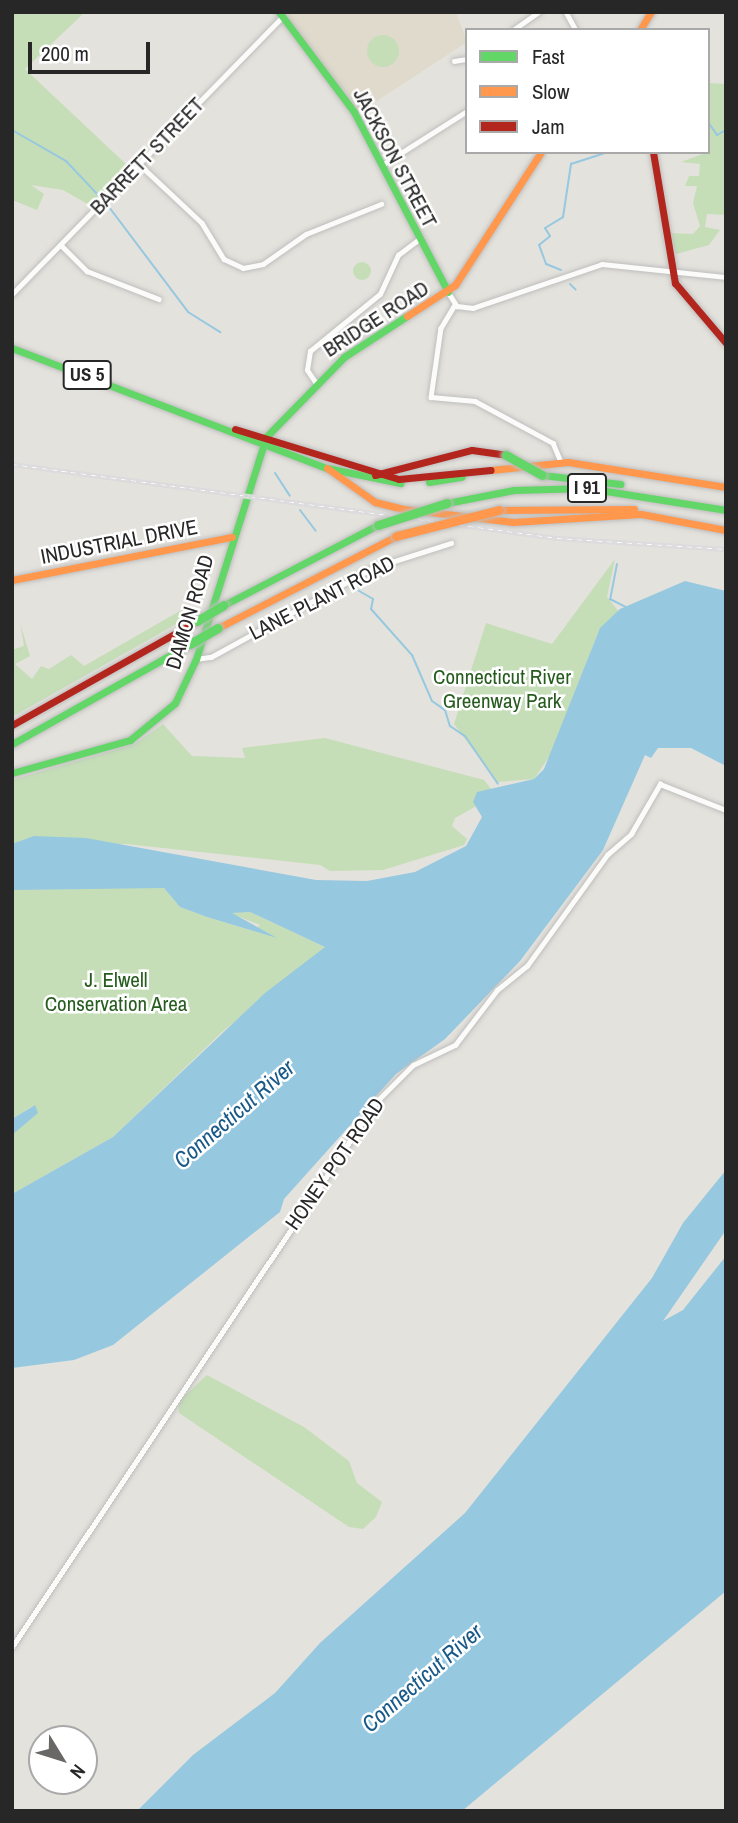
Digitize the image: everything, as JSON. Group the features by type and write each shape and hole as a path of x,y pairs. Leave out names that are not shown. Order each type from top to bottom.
{"main road":[{"path":"641,28 651,12"},
{"name":"JACKSON STREET","path":"280,15 351,107 448,292"},
{"name":"BRIDGE ROAD","path":"264,440 315,382 448,292 540,154"},
{"path":"653,154 670,270 685,302 726,343"},
{"name":"US 5","path":"12,348 264,440 327,468 400,484 561,461 726,486"},
{"name":"US 5","path":"264,440 375,475 471,473"},
{"name":"DAMON ROAD","path":"12,773 139,734 175,703 196,659 264,440"},
{"path":"375,475 472,450 506,455 542,475 676,497"},
{"path":"327,468 366,497 404,509 513,522 641,514 726,529"},
{"name":"I 91","path":"12,725 223,605 378,525 447,503 543,488 676,497 726,510"},
{"name":"I 91","path":"12,744 190,643 396,536 499,510 610,506 726,529"},
{"name":"INDUSTRIAL DRIVE","path":"12,580 232,537"}],"street":[{"path":"521,27 539,12"},
{"path":"566,12 575,28"},
{"name":"BARRETT STREET","path":"12,294 280,15"},
{"path":"454,61 465,59"},
{"path":"382,165 465,112"},
{"path":"139,164 202,223 224,259 243,268 260,266 306,234 381,205"},
{"path":"315,382 307,370 310,351 380,294 398,255 419,239"},
{"path":"61,245 87,271 159,299"},
{"path":"448,292 455,305 469,309 516,298 592,265 726,277"},
{"path":"455,305 441,328 431,397 463,397 550,441 561,461"},
{"name":"LANE PLANT ROAD","path":"196,659 215,655 373,568 450,543"},
{"name":"HONEY POT ROAD","path":"12,1647 376,1102 413,1065 455,1045 498,989 527,966 607,855 631,834 660,784 726,810"}],"shaded area":[{"path":"283,12 456,12 465,43 360,112"}],"green space":[{"path":"12,12 85,12 25,69 129,167 91,206 63,190 31,185 44,194 37,210 12,200"},
{"path":"383,35 394,40 399,51 394,62 383,67 372,62 367,51 372,40"},
{"path":"710,83 726,84 726,215 707,214 705,227 720,230 709,245 676,254 667,233 693,234 700,226 693,203 697,186 685,186 689,176 699,176 700,164 681,162 710,154"},
{"path":"358,262 366,262 371,271 369,278 358,280 353,275 353,267"},
{"name":"Connecticut River Greenway Park","path":"615,559 607,597 620,613 598,633 553,751 534,779 497,782 454,724 486,623 552,644"},
{"path":"185,608 194,614 12,717 12,650 24,646 20,623 30,656 15,664 32,679 41,666 49,669 71,655 84,666"},
{"path":"163,724 192,756 245,758 242,748 325,738 484,780 496,795 455,818 452,826 467,839 464,845 383,870 330,871 320,865 126,844 12,847 12,780 135,744"},
{"name":"J. Elwell Conservation Area","path":"56,886 164,888 180,907 207,917 253,931 260,925 230,913 250,912 325,947 221,1033 113,1137 12,1194 12,1135 34,1105 12,1119 12,890"},
{"path":"207,1375 304,1427 349,1461 357,1483 382,1502 376,1517 363,1529 349,1527 179,1413 178,1402"}],"water":[{"name":"Connecticut River","path":"685,581 726,591 726,766 691,748 658,748 651,758 645,755 603,850 520,961 445,1039 396,1074 284,1199 280,1212 113,1345 74,1360 12,1368 12,1194 113,1137 265,993 325,947 250,912 232,913 277,938 207,917 180,907 164,888 12,890 12,844 34,836 86,838 316,880 367,881 415,872 466,846 482,817 473,802 477,792 534,779 544,769 600,628 620,609"},
{"path":"35,1105 38,1113 12,1135 12,1119"},
{"name":"Connecticut River","path":"726,1170 726,1230 663,1321 683,1310 726,1256 726,1591 462,1811 137,1811 193,1755 275,1693 320,1643 465,1513 652,1278 683,1223"}],"waterway":[{"path":"710,125 717,135 726,130"},
{"path":"12,130 66,161 100,197"},
{"path":"561,270 546,264 539,245 550,236 545,228 563,217 571,164 602,154"},
{"path":"106,203 188,312 220,332"},
{"path":"570,284 576,290"},
{"path":"275,473 290,496"},
{"path":"300,510 316,531"},
{"path":"617,564 610,599 626,607"},
{"path":"354,588 373,599 371,609 412,655 432,701 445,710 450,726 465,736 498,784"}],"railway":[{"path":"12,464 557,538 726,549"}],"traffic: fast":[{"path":"279,12 354,112 448,292"},
{"path":"12,773 130,740 175,703 196,659 266,437 344,357 407,316"},
{"path":"12,348 327,468 400,483"},
{"path":"506,455 542,475"},
{"path":"542,475 620,484"},
{"path":"429,482 462,477"},
{"path":"447,503 514,490 587,488 726,510"},
{"path":"378,525 447,503"},
{"path":"224,605 378,525"},
{"path":"197,621 224,605"},
{"path":"190,644 218,628"},
{"path":"12,744 190,644"}],"traffic: slow":[{"path":"641,28 651,12"},
{"path":"407,316 455,285 540,154"},
{"path":"491,470 568,462 726,487"},
{"path":"327,468 375,502 404,509 513,522 641,514 726,530"},
{"path":"499,510 634,509"},
{"path":"396,536 499,510"},
{"path":"218,628 396,536"},
{"path":"12,580 232,537"}],"traffic: jam":[{"path":"653,154 675,283 726,343"},
{"path":"235,429 399,479 491,470"},
{"path":"375,475 472,450 506,455"},
{"path":"12,725 197,621"}]}
